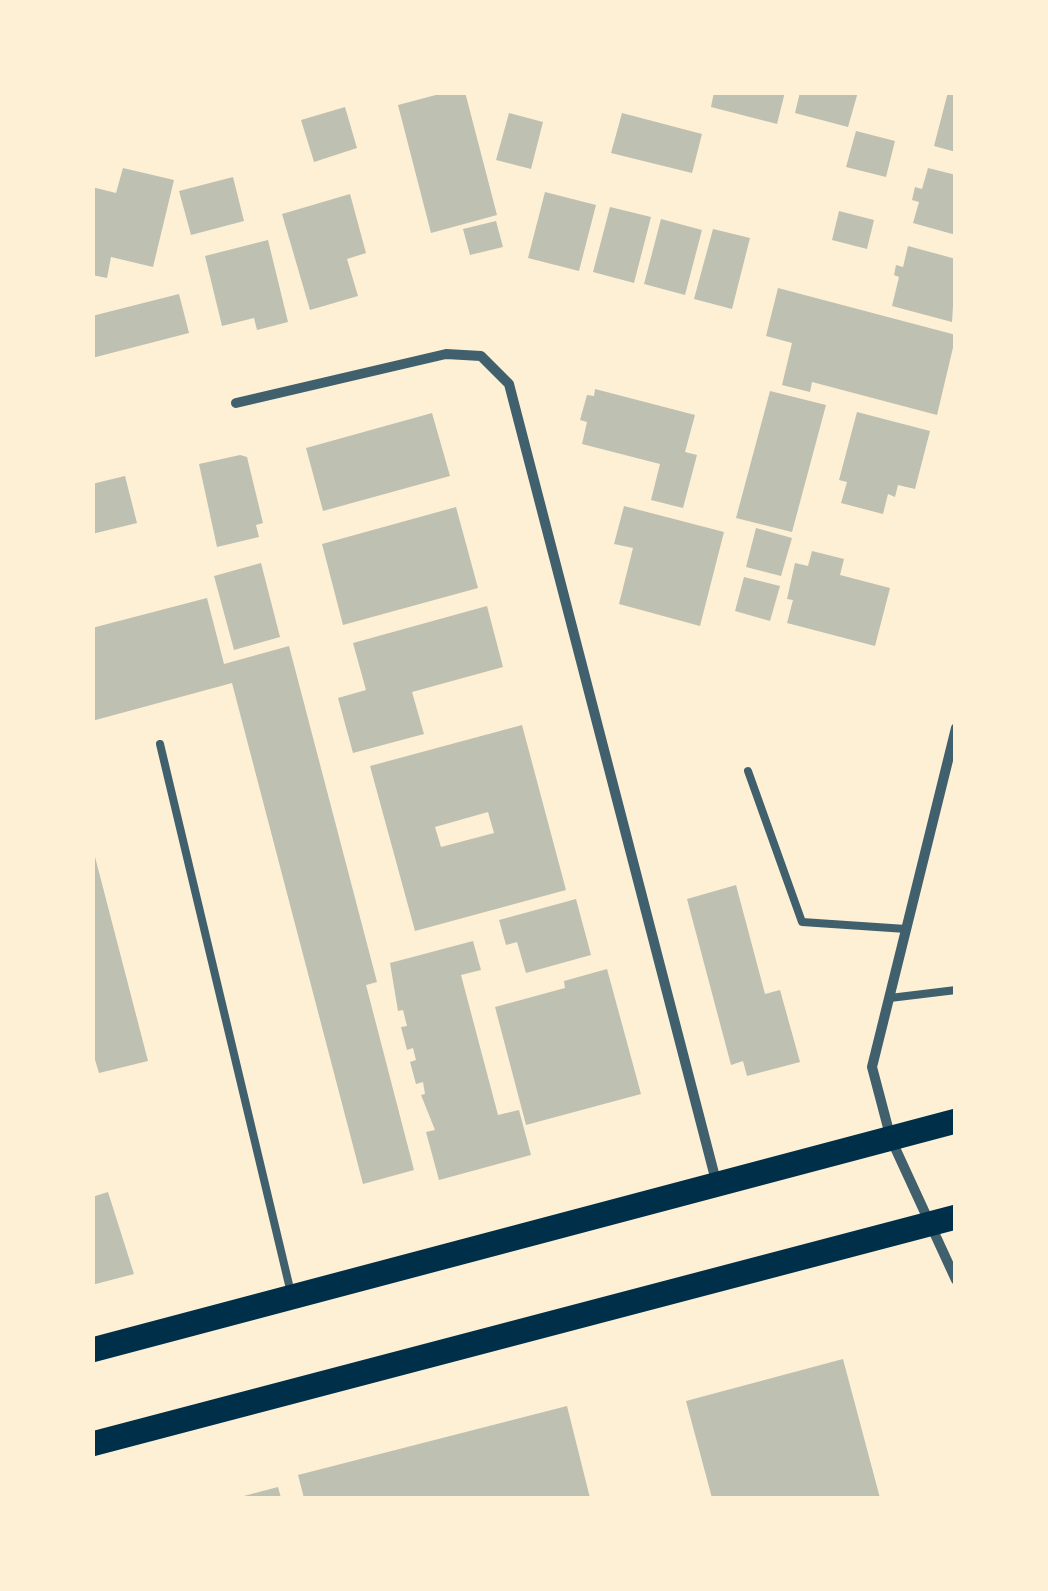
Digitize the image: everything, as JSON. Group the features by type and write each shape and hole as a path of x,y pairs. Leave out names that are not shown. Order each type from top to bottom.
{"main road":[{"path":"92,1350 956,1121"},
{"path":"92,1444 943,1220"}],"street":[{"path":"236,404 446,354 481,356 508,384 717,1184"},
{"path":"956,728 951,767 872,1067 891,1139 943,1220 956,1280"}],"lane":[{"path":"160,744 292,1298"},
{"path":"748,771 802,922 906,929"},
{"path":"890,998 956,990"}],"building":[{"path":"447,92 465,92 497,215 431,233 398,105"},
{"path":"714,92 785,92 777,124 711,107"},
{"path":"800,92 858,92 848,127 795,113"},
{"path":"948,92 956,92 956,152 934,146"},
{"path":"345,107 357,148 314,162 301,120"},
{"path":"509,113 543,122 531,169 496,160"},
{"path":"622,113 702,134 692,173 611,153"},
{"path":"856,131 895,141 886,177 846,167"},
{"path":"123,168 174,180 153,267 111,257 107,278 92,275 92,187 116,193"},
{"path":"928,168 956,175 956,235 913,223 919,202 912,200 915,187 922,189"},
{"path":"233,177 244,221 191,235 179,191"},
{"path":"545,192 596,205 579,271 528,258"},
{"path":"350,194 366,253 347,259 358,296 310,310 282,214"},
{"path":"610,207 651,217 634,283 593,272"},
{"path":"839,211 874,220 867,249 832,240"},
{"path":"661,219 702,230 685,295 644,284"},
{"path":"496,221 503,247 470,255 463,229"},
{"path":"713,229 750,238 732,309 694,299"},
{"path":"268,240 288,322 257,330 254,318 222,326 205,256"},
{"path":"908,246 956,259 952,322 892,306 899,277 894,275 896,265 903,267"},
{"path":"778,288 956,335 937,415 812,382 810,392 782,385 792,343 766,336"},
{"path":"179,294 189,333 92,358 92,316"},
{"path":"595,389 695,415 685,452 697,455 683,508 651,500 660,464 582,444 587,422 580,420 587,395 594,396"},
{"path":"770,391 826,405 792,532 736,518"},
{"path":"857,412 930,431 915,489 898,485 895,497 888,494 883,514 841,503 847,482 839,480"},
{"path":"432,413 450,476 323,511 306,448"},
{"path":"247,457 263,523 256,525 259,537 217,547 199,464"},
{"path":"125,476 137,523 92,534 92,484"},
{"path":"624,506 724,532 700,626 619,604 633,548 614,544"},
{"path":"456,507 478,588 343,625 322,544"},
{"path":"756,528 792,538 781,576 746,567"},
{"path":"812,551 844,559 840,575 890,588 875,646 787,623 793,600 787,599 795,563 808,566"},
{"path":"261,563 280,637 234,650 214,576"},
{"path":"744,577 780,586 770,621 735,611"},
{"path":"207,598 224,664 289,646 377,982 366,985 414,1170 363,1184 232,683 92,721 92,628"},
{"path":"487,606 503,667 412,692 424,734 353,753 338,698 366,690 353,643"},
{"path":"522,725 566,890 415,931 370,766","holes":["488,812 494,833 441,847 435,827"]},
{"path":"94,853 148,1061 99,1073 92,1050"},
{"path":"736,885 765,994 780,990 800,1062 747,1076 743,1061 731,1065 687,899"},
{"path":"576,899 591,955 526,973 517,942 506,945 499,920"},
{"path":"473,941 481,970 461,975 498,1115 519,1110 531,1155 439,1180 426,1132 435,1130 421,1095 425,1094 423,1082 416,1084 410,1062 416,1060 413,1048 407,1050 401,1027 407,1026 403,1010 398,1011 390,963"},
{"path":"607,969 641,1094 526,1125 495,1007 565,988 564,981"},
{"path":"108,1192 134,1274 92,1285 92,1197"},
{"path":"843,1359 880,1498 712,1498 686,1401"},
{"path":"567,1406 590,1498 304,1498 298,1475"},
{"path":"278,1487 281,1498 240,1498 240,1497"}]}
